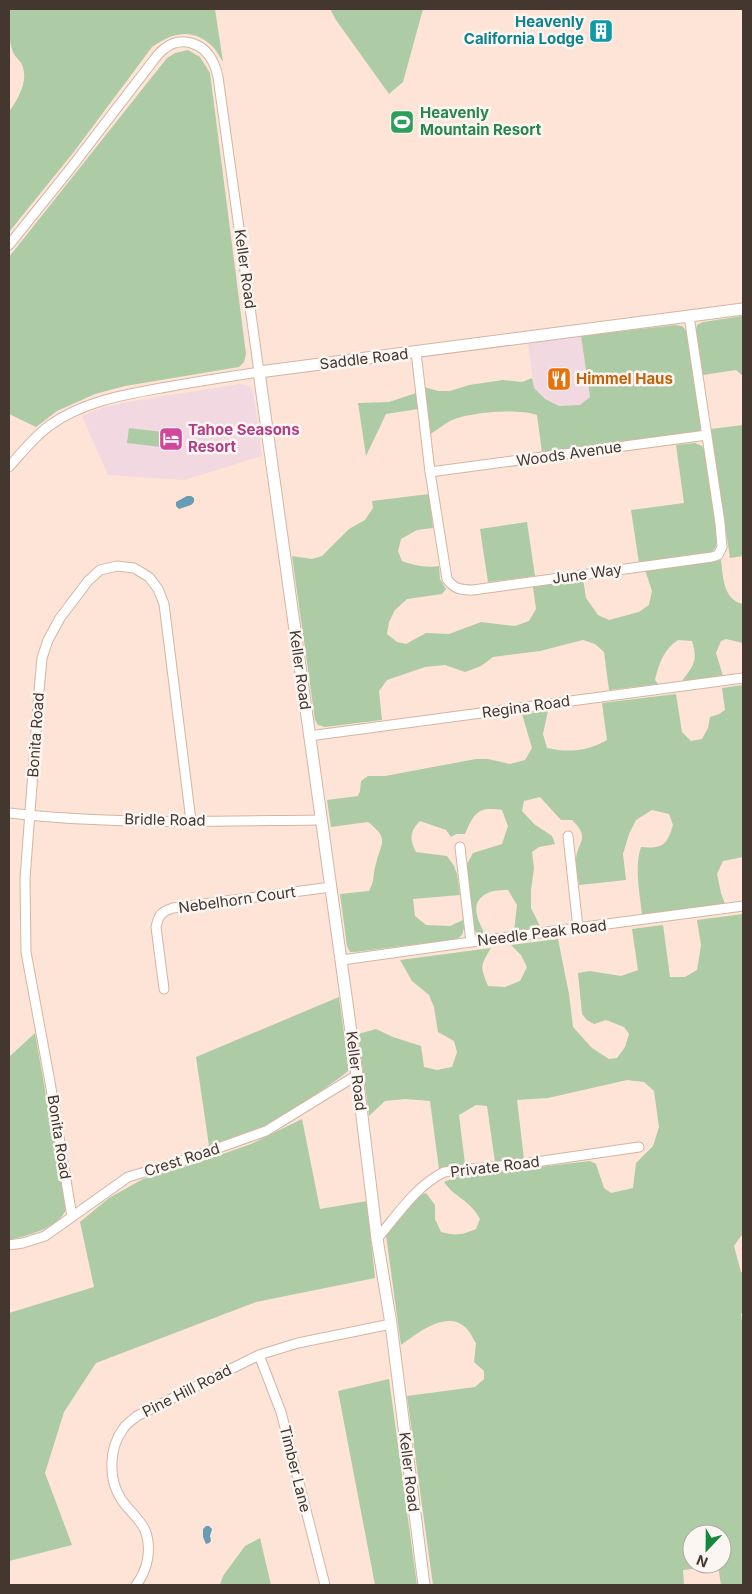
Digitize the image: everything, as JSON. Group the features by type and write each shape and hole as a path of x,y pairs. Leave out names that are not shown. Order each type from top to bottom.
{"street":[{"name":"Keller Road","path":"9,245 164,49 178,42 192,43 202,48 213,61 218,77 309,736 342,960 377,1239 391,1324 424,1585"},
{"name":"Saddle Road","path":"9,467 48,426 71,413 100,401 170,386 259,372 743,309"},
{"name":"June Way","path":"416,352 430,472 447,579 452,586 461,590 473,590 718,555 722,547 720,524 689,316"},
{"name":"Woods Avenue","path":"430,472 707,435"},
{"name":"Bonita Road","path":"72,1217 26,952 25,879 42,658 48,640 60,618 88,581 100,570 116,566 134,568 150,577 164,604 191,821"},
{"name":"Regina Road","path":"309,736 743,678"},
{"name":"Bridle Road","path":"9,813 30,816 191,821 321,820"},
{"path":"568,836 578,928"},
{"path":"460,847 471,942"},
{"name":"Nebelhorn Court","path":"164,989 156,926 162,912 180,906 331,887"},
{"name":"Needle Peak Road","path":"342,960 743,906"},
{"name":"Crest Road","path":"9,1245 45,1236 128,1177 199,1156 266,1130 357,1075"},
{"name":"Private Road","path":"377,1239 422,1187 444,1172 529,1163 639,1147"},
{"name":"Pine Hill Road","path":"136,1585 141,1579 148,1561 148,1546 144,1530 120,1498 114,1480 112,1464 114,1448 123,1428 137,1416 259,1355 298,1343 391,1324"},
{"name":"Timber Lane","path":"259,1355 281,1412 325,1585"}],"shaded area":[{"path":"581,336 596,445 542,452 528,342"},
{"path":"240,384 249,386 253,390 262,456 184,480 108,475 82,416 102,408 127,402"}],"green space":[{"path":"9,9 215,9 223,62 212,46 205,40 190,34 167,38 152,47 73,153 9,232 9,112 22,90 24,71 11,47"},
{"path":"330,9 423,9 403,82 389,94 336,20"},
{"path":"188,50 200,57 210,73 246,354 244,362 239,367 125,386 95,394 57,411 36,427 9,414 9,257 167,58 175,53"},
{"path":"743,316 743,376 736,370 703,375 696,330 697,325 703,322"},
{"path":"675,325 682,326 686,330 701,424 701,429 698,433 542,452 537,415 507,411 460,417 429,435 424,387 438,391 450,391 469,385 503,380 522,382 532,378 534,388 545,399 559,406 580,405 590,397 581,336"},
{"path":"416,393 418,409 386,414 366,456 358,403 389,402"},
{"path":"743,425 743,556 730,558 711,429"},
{"path":"129,428 162,432 161,447 127,443"},
{"path":"695,443 702,446 705,452 717,543 712,551 707,554 639,563 631,510 684,503 676,445"},
{"path":"429,494 433,528 417,530 401,539 398,551 402,561 420,566 439,566 440,579 446,589 442,594 407,599 395,610 389,622 387,634 397,642 406,644 426,633 449,634 481,622 515,626 529,621 536,609 533,587 583,579 586,598 598,615 609,620 639,612 649,605 652,591 645,570 721,560 728,593 736,602 743,604 743,643 726,639 721,641 716,653 723,676 682,681 692,667 695,653 692,641 678,640 669,648 660,662 655,680 658,684 609,690 604,652 595,644 583,640 540,651 493,657 481,666 465,672 445,665 425,667 387,680 379,691 382,720 325,727 318,725 315,720 292,556 312,559 322,556 349,529 365,520 373,508 372,501"},
{"path":"527,522 535,576 488,582 480,529"},
{"path":"743,685 743,857 723,861 717,874 725,904 642,915 638,872 641,847 654,847 663,844 669,837 673,825 669,814 652,810 636,820 629,834 623,854 626,880 579,885 576,861 582,841 581,832 572,820 561,820 540,797 524,801 522,811 534,824 552,836 555,844 539,847 532,852 534,868 531,908 541,928 514,931 517,905 508,890 500,890 488,893 478,901 476,912 485,934 480,935 476,933 466,866 473,853 502,844 508,826 502,810 487,809 474,816 465,834 456,834 451,837 446,830 420,821 412,832 412,843 416,852 447,856 457,874 460,895 413,899 415,916 426,925 450,926 463,920 464,928 462,935 457,939 350,952 347,946 340,894 369,891 382,837 368,822 331,827 327,800 358,796 361,781 368,776 385,776 476,759 488,759 510,764 525,760 532,748 522,714 548,711 543,734 547,748 578,750 593,747 607,740 602,703 676,694 682,732 691,741 702,739 708,728 710,717 725,710 722,688"},
{"path":"743,914 743,1235 734,1246 741,1272 743,1273 743,1311 741,1314 743,1329 743,1585 721,1585 719,1574 732,1574 732,1524 682,1524 682,1574 684,1585 433,1585 407,1396 475,1387 484,1379 484,1371 474,1362 476,1343 467,1329 457,1322 440,1322 423,1330 401,1345 386,1235 417,1196 426,1193 435,1205 435,1219 441,1232 459,1234 476,1229 480,1219 476,1212 444,1182 456,1177 590,1161 596,1164 604,1188 611,1193 633,1188 636,1163 653,1146 659,1127 654,1091 644,1082 627,1080 548,1098 517,1100 524,1159 495,1162 487,1106 476,1105 459,1115 465,1164 439,1169 430,1101 405,1099 385,1101 369,1116 358,1034 376,1029 421,1046 424,1067 437,1070 452,1067 457,1052 454,1041 438,1032 434,1007 429,995 412,981 400,960 491,948 482,966 485,979 488,986 505,987 520,981 527,967 521,955 511,945 558,939 569,994 573,1027 592,1048 609,1059 617,1058 625,1047 629,1034 624,1027 606,1020 594,1024 587,1020 582,1014 578,973 590,971 621,976 638,970 632,929 663,925 670,977 685,977 697,970 701,945 697,920"},
{"path":"339,997 348,1071 297,1108 270,1124 209,1146 196,1057"},
{"path":"35,1033 66,1209 63,1216 50,1226 9,1240 9,1057"},
{"path":"302,1119 320,1209 367,1201 375,1278 256,1302 96,1363 64,1412 45,1473 72,1545 9,1561 9,1313 94,1287 80,1222 109,1198 143,1179 251,1144"},
{"path":"389,1379 417,1585 375,1585 338,1391"},
{"path":"260,1538 271,1585 220,1585 223,1576 245,1546"}],"water":[{"path":"187,496 194,498 194,502 179,509 176,506 176,502"},
{"path":"206,1526 212,1529 211,1541 206,1544 203,1537 203,1529"}],"place":[{"name":"Heavenly California Lodge","path":"601,31"},
{"name":"Heavenly Mountain Resort","path":"402,122"},
{"name":"Himmel Haus","path":"559,379"},
{"name":"Tahoe Seasons Resort","path":"171,439"}]}
